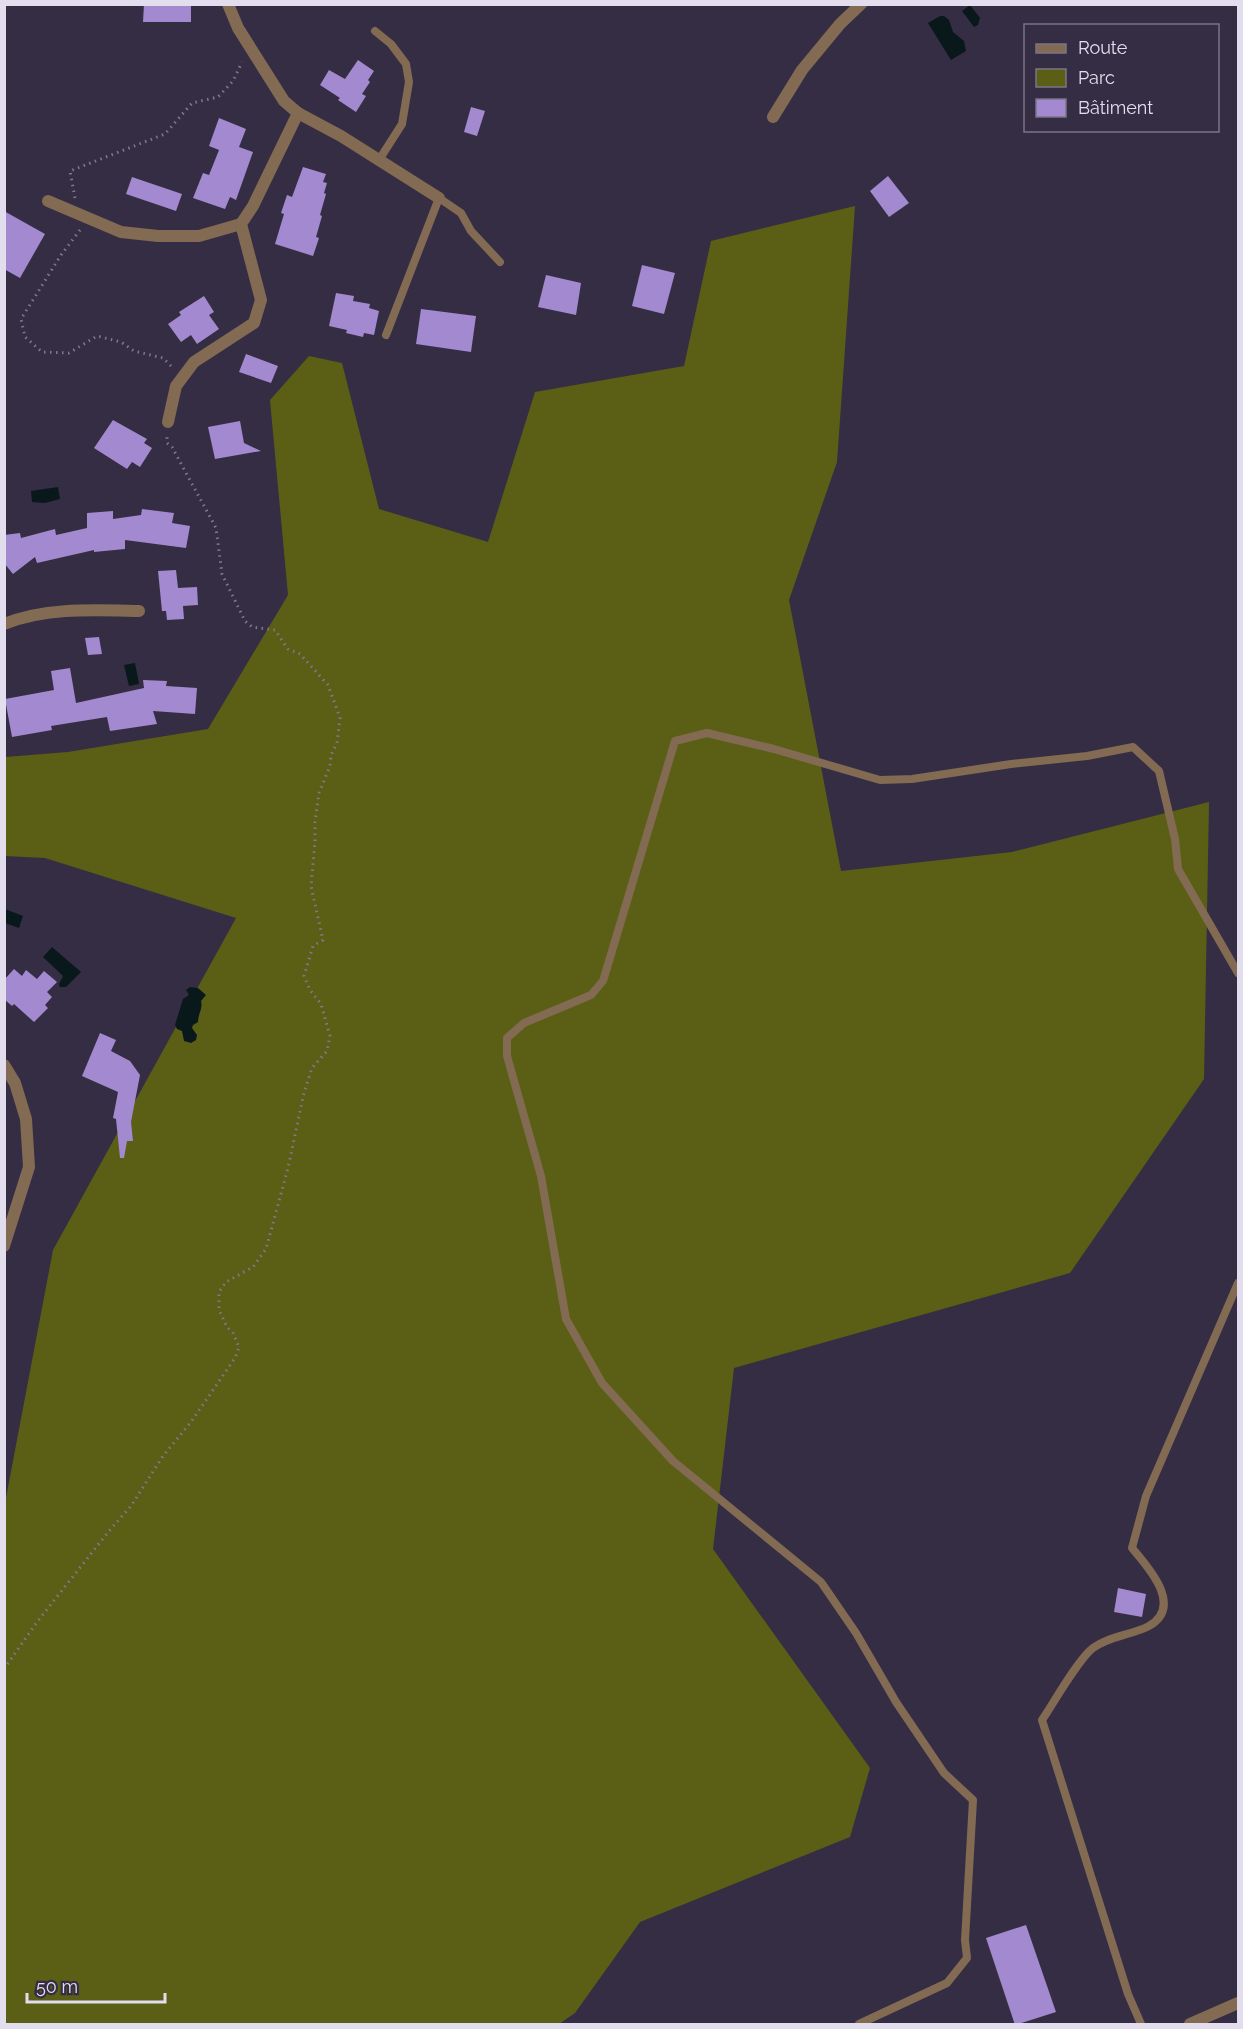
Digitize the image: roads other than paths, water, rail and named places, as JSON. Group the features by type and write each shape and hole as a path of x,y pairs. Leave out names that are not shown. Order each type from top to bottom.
{"street":[{"path":"228,4 238,28 284,101 298,113 439,198"},
{"path":"773,117 801,70 840,24 861,4"},
{"path":"48,201 121,232 158,236 199,236 241,224 254,206 298,113"},
{"path":"168,422 176,386 194,362 255,323 261,300 241,224"},
{"path":"4,624 51,613 91,610 139,611"},
{"path":"4,1065 15,1083 26,1119 29,1167 4,1246"},
{"path":"1190,2025 1239,2003"}],"lane":[{"path":"375,31 391,44 406,64 408,82 402,124 379,160"},
{"path":"386,335 439,198 461,213 471,231 500,262"},
{"path":"859,2025 947,1983 967,1958 965,1940 973,1800 944,1773 896,1702 856,1633 821,1582 673,1461 602,1383 566,1318 541,1176 507,1056 507,1038 524,1023 591,995 603,981 675,741 707,734 774,749 880,780 912,779 1011,764 1087,756 1133,747 1159,771 1175,839 1178,869 1239,973"},
{"path":"1141,2025 1128,1994 1041,1720 1082,1660 1093,1648 1150,1625 1163,1612 1164,1595 1150,1570 1132,1548 1146,1496 1239,1282"}]}
